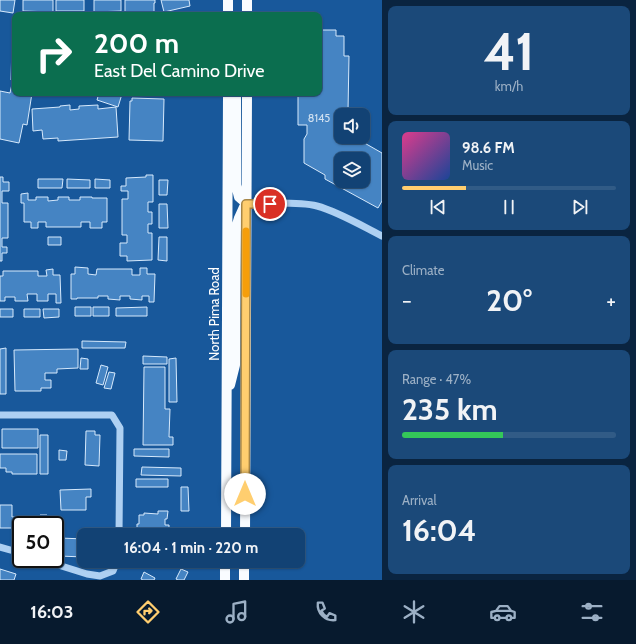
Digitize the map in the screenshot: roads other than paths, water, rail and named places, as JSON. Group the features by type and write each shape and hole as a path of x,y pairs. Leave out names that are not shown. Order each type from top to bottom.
{"main road":[{"path":"228,0 228,12"},
{"path":"247,0 247,12"},
{"name":"North Pima Road","path":"226,528 228,96"},
{"path":"236,96 236,185 239,197 246,204"},
{"path":"244,528 247,96"},
{"path":"226,404 235,365 236,228 246,204"},
{"path":"225,580 226,568"},
{"path":"244,568 244,580"}],"street":[{"path":"246,204 295,204 316,206 337,214 382,236"},
{"path":"0,415 112,415 120,428 119,528"},
{"path":"0,547 12,550"},
{"path":"64,567 87,574 100,576 113,571 114,568"}]}
